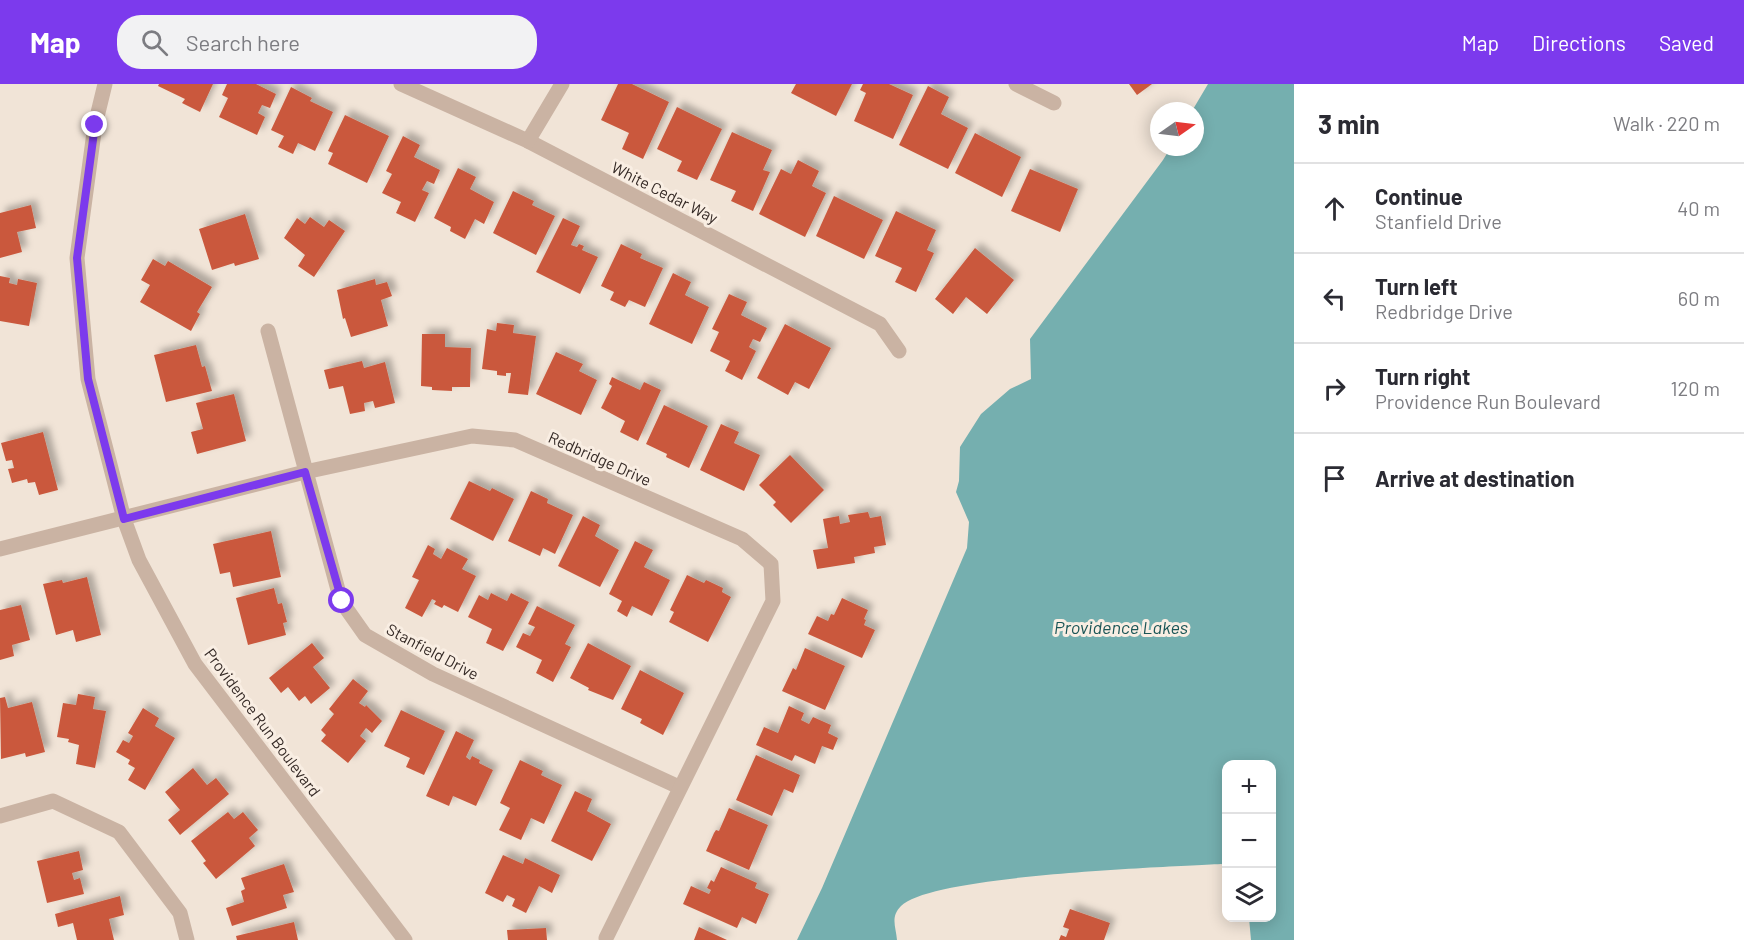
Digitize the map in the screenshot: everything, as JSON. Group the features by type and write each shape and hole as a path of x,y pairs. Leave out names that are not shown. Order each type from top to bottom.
{"street":[{"name":"Providence Run Boulevard","path":"105,84 95,125 77,258 88,379 124,519 139,560 195,664 405,940"},
{"name":"White Cedar Way","path":"401,84 528,141 880,324 899,351"},
{"path":"528,141 562,84"},
{"path":"1016,84 1054,103"},
{"name":"Stanfield Drive","path":"268,331 342,601 365,635 433,674 679,787"},
{"name":"Redbridge Drive","path":"0,549 305,472 472,436 515,440 742,539 771,564 772,601 606,938"},
{"path":"0,816 53,801 119,832 180,913 187,940"}],"water":[{"name":"Providence Lakes","path":"1208,84 1294,84 1294,940 1251,940 1249,922 1276,922 1276,760 1222,760 1222,864 1052,874 956,887 921,895 901,906 895,918 897,940 797,940 822,888 967,548 969,522 956,492 959,481 960,447 981,414 1010,389 1031,379 1030,339 1165,156 1204,156 1204,102 1197,102"}],"building":[{"path":"159,84 213,84 200,112 182,103 185,99 158,86"},
{"path":"227,84 256,84 276,94 270,108 262,105 258,113 265,117 257,135 219,117 228,98 222,95"},
{"path":"618,84 632,84 669,102 643,159 622,149 629,133 601,120"},
{"path":"796,84 852,84 836,116 791,93"},
{"path":"863,84 889,84 913,95 893,139 854,121 866,93 860,90"},
{"path":"1129,84 1152,84 1137,95"},
{"path":"928,86 949,97 941,114 968,128 948,169 899,145"},
{"path":"291,87 312,98 310,101 333,112 315,151 298,143 293,154 278,147 284,136 271,130"},
{"path":"677,107 722,129 697,180 677,171 682,161 657,149"},
{"path":"345,115 389,136 367,183 328,164 333,153 328,151"},
{"path":"732,132 772,150 763,170 770,172 753,211 731,201 736,191 710,180"},
{"path":"975,133 1021,157 1002,197 955,173"},
{"path":"403,136 420,145 414,157 440,170 434,184 427,181 422,190 429,193 415,222 396,213 401,202 382,193 392,174 386,171"},
{"path":"798,160 819,171 812,186 826,193 805,237 759,214 781,169 791,174"},
{"path":"458,168 476,177 470,189 494,202 484,224 475,219 465,239 450,231 451,227 434,218"},
{"path":"1030,169 1078,189 1060,232 1011,211"},
{"path":"513,191 534,201 532,205 555,216 536,255 493,233"},
{"path":"834,196 883,220 864,259 816,236"},
{"path":"31,205 36,228 17,232 22,252 0,258 0,213"},
{"path":"896,211 936,230 927,250 934,253 916,292 895,282 902,268 875,256"},
{"path":"245,214 259,259 235,266 234,263 212,270 199,229"},
{"path":"310,217 324,227 329,220 345,231 314,277 298,266 305,255 284,238 297,218 305,224"},
{"path":"563,218 580,226 571,245 584,246 582,250 598,257 580,294 536,272"},
{"path":"621,244 642,254 640,258 663,268 645,307 629,300 625,307 610,300 614,292 601,286"},
{"path":"975,248 1014,280 987,314 966,297 953,314 935,299"},
{"path":"153,259 165,266 168,261 212,287 197,312 200,314 191,331 140,302 150,285 141,280"},
{"path":"673,273 691,282 685,295 709,307 692,344 649,324"},
{"path":"0,276 10,278 9,283 17,285 18,279 37,283 29,326 0,321"},
{"path":"375,279 376,285 387,282 392,296 381,300 388,326 351,337 345,318 343,319 337,290"},
{"path":"729,294 747,302 741,315 767,328 760,342 753,339 749,347 756,351 742,380 725,371 730,361 710,351 719,332 712,329"},
{"path":"497,323 514,325 513,333 536,336 528,395 508,393 511,373 506,373 506,376 497,375 497,371 482,369 487,329 496,331"},
{"path":"785,324 831,348 809,389 795,382 788,395 757,378"},
{"path":"422,334 445,334 445,347 471,348 470,387 452,387 452,391 432,390 432,387 421,386"},
{"path":"196,345 212,391 166,402 154,355"},
{"path":"556,352 583,364 579,371 597,380 581,415 536,394"},
{"path":"362,361 364,368 385,362 395,403 375,408 373,401 364,403 365,411 350,414 343,386 329,389 324,370"},
{"path":"612,377 640,390 644,382 661,390 638,441 620,432 625,421 601,408 612,386 609,384"},
{"path":"234,394 246,441 197,454 191,432 203,429 196,403"},
{"path":"664,405 708,426 689,468 646,444"},
{"path":"721,424 739,432 734,443 760,455 744,491 700,470"},
{"path":"43,432 58,490 39,495 35,482 28,483 27,479 12,483 8,469 14,468 12,460 6,461 1,443"},
{"path":"790,455 824,490 791,523 773,505 776,502 759,485"},
{"path":"469,481 490,491 492,488 514,499 493,541 450,519"},
{"path":"531,491 548,499 547,503 573,515 555,554 543,548 540,556 508,541"},
{"path":"868,512 870,518 881,516 886,545 874,547 875,553 854,557 855,563 817,569 813,550 828,548 823,519 839,516 840,524 850,522 848,515"},
{"path":"583,516 600,525 595,536 619,550 600,587 558,566"},
{"path":"271,531 281,577 233,587 230,572 220,574 213,544"},
{"path":"635,541 653,550 644,567 670,580 652,616 632,606 627,617 617,611 622,601 609,594"},
{"path":"428,545 435,549 433,554 441,559 447,548 468,559 462,569 476,576 458,612 444,605 442,608 434,604 436,601 432,599 422,617 405,608 419,580 412,577"},
{"path":"687,575 723,588 722,592 731,597 708,642 669,622 674,612 670,610"},
{"path":"87,577 101,635 76,642 73,630 56,635 43,584 62,580 63,583"},
{"path":"274,588 278,604 282,603 287,622 283,623 286,635 248,645 236,598"},
{"path":"491,593 507,601 511,593 529,602 503,651 486,643 492,629 468,617 479,595 488,600"},
{"path":"842,598 868,610 864,625 875,630 862,658 808,634 817,616 828,621 831,614 834,615"},
{"path":"21,605 30,640 12,645 14,656 0,660 0,610"},
{"path":"537,606 575,625 565,644 571,647 553,682 536,673 542,660 516,647 523,633 530,636 535,627 528,624"},
{"path":"312,643 324,658 313,667 330,688 311,704 305,696 299,701 288,687 281,693 269,678"},
{"path":"588,643 631,666 613,700 588,690 589,688 570,678"},
{"path":"805,648 845,666 825,710 782,691 793,668 796,670"},
{"path":"640,670 684,693 663,735 640,723 642,719 621,709"},
{"path":"353,679 368,691 359,703 365,707 366,705 382,721 372,733 366,728 360,736 366,741 348,763 321,741 326,735 321,730 334,714 329,709"},
{"path":"78,694 95,697 93,709 106,711 95,768 76,764 79,745 68,742 69,739 57,737 63,703 76,705"},
{"path":"5,697 8,708 32,702 45,752 26,757 25,753 1,759 0,698"},
{"path":"789,706 804,713 801,720 809,724 813,717 831,725 828,733 838,738 833,750 822,746 815,764 795,755 792,761 756,745 764,727 778,733"},
{"path":"143,708 159,718 155,726 175,738 145,790 128,780 135,768 128,764 130,760 116,752 123,740 129,743 133,736 128,733"},
{"path":"401,710 445,731 424,775 406,767 410,758 384,746"},
{"path":"456,731 474,740 466,757 470,760 472,756 480,760 479,763 493,770 476,806 453,796 449,806 426,796"},
{"path":"756,755 800,775 793,793 784,789 772,816 736,800"},
{"path":"520,760 543,771 541,775 562,785 544,824 531,818 521,840 499,830 510,808 500,803"},
{"path":"193,768 207,785 216,778 229,794 180,835 168,820 180,810 165,792"},
{"path":"575,791 592,799 587,811 611,824 592,861 551,841"},
{"path":"729,808 768,825 749,870 706,851 714,833 716,830 719,831"},
{"path":"228,812 234,819 243,812 258,830 249,838 255,846 216,879 203,863 206,861 191,841"},
{"path":"79,851 83,870 72,873 74,880 80,878 84,894 47,903 37,861"},
{"path":"503,855 523,864 525,858 560,875 552,893 539,886 526,913 512,906 515,899 507,895 503,902 485,893"},
{"path":"284,864 294,892 283,895 287,908 232,926 226,908 244,902 241,891 245,889 241,878"},
{"path":"721,867 757,883 755,888 769,894 756,924 742,917 737,928 683,904 691,886 709,894 711,890 707,888 711,880 714,882"},
{"path":"120,896 124,915 109,919 114,940 77,940 73,923 58,927 55,914"},
{"path":"1070,909 1110,923 1104,940 1059,940 1061,935 1066,937 1069,929 1063,927"},
{"path":"294,922 298,940 237,940 236,936"},
{"path":"699,927 727,940 694,940"},
{"path":"546,928 547,940 508,940 507,930"}],"route":[{"path":"95,125 77,258 88,379 124,519 305,472 342,601"}]}
